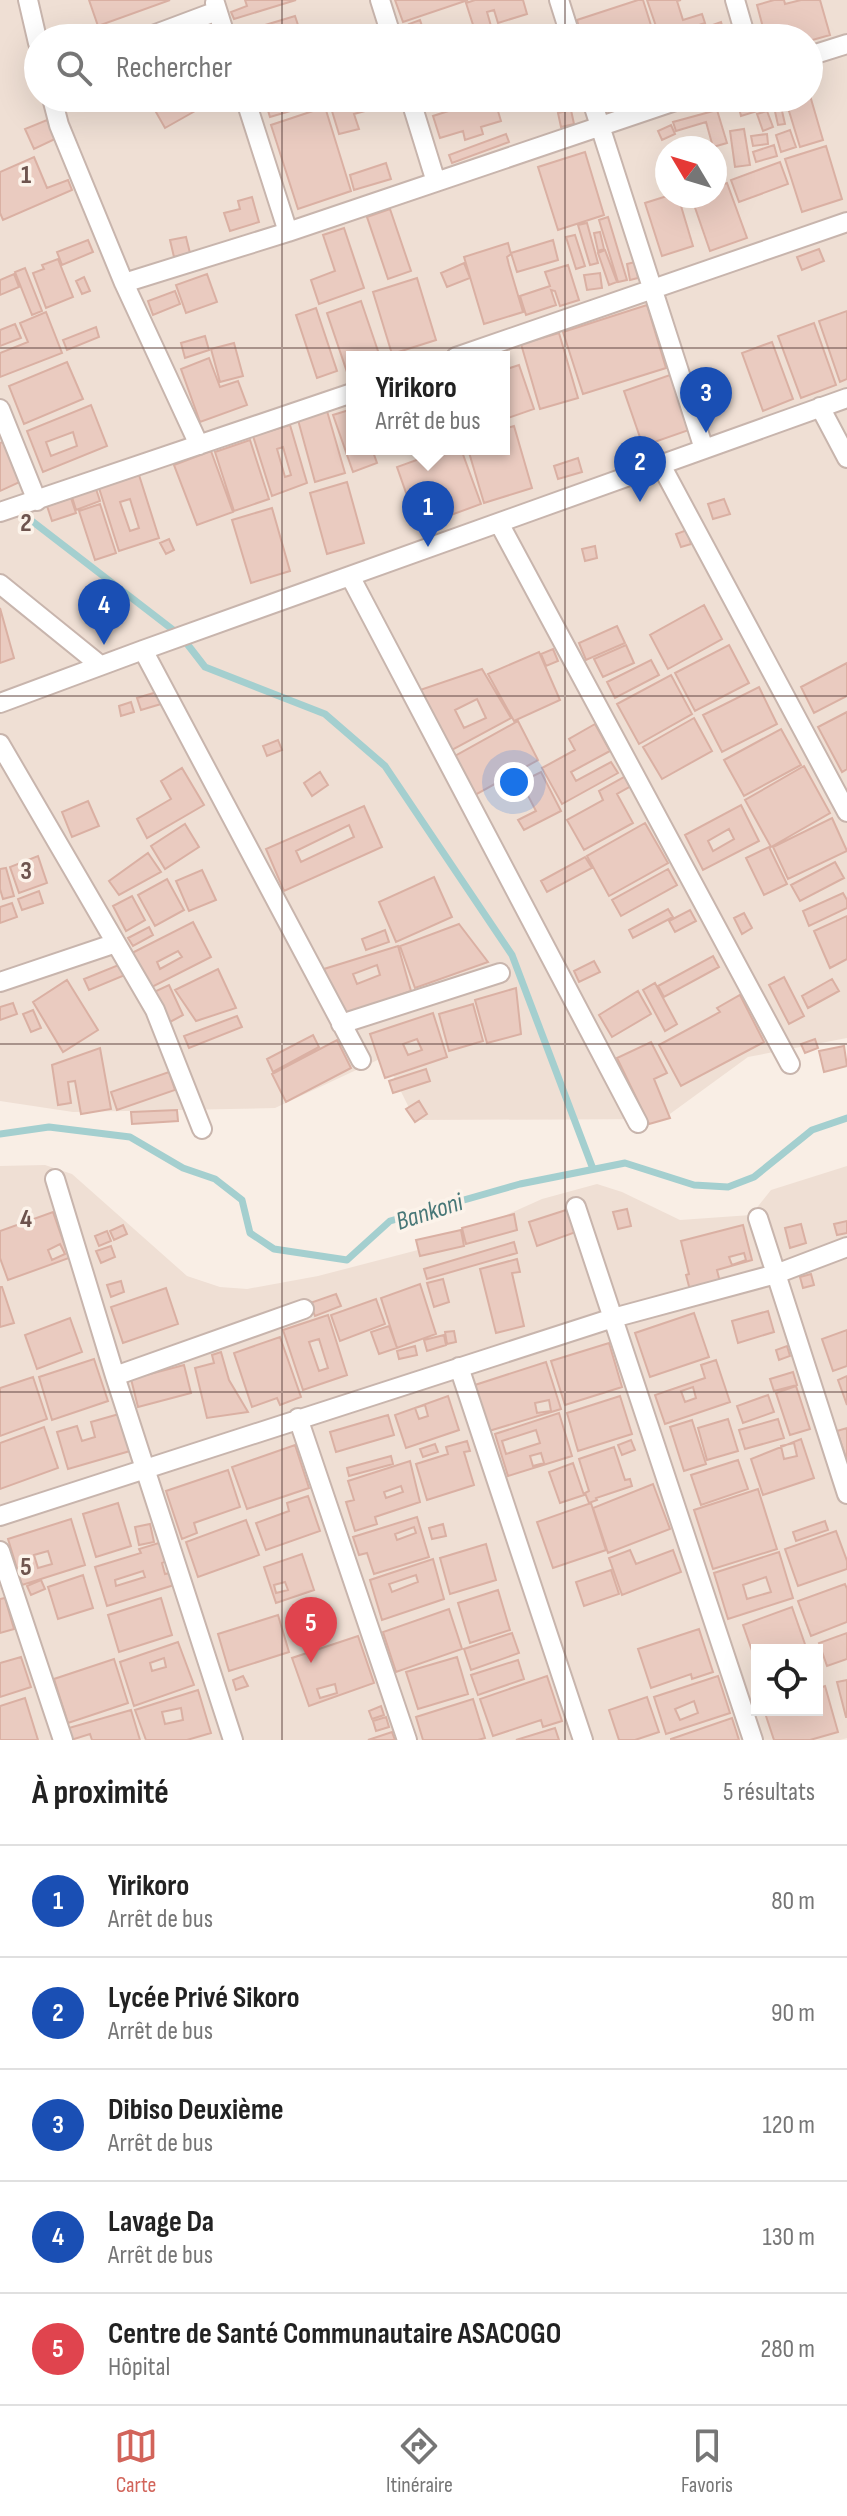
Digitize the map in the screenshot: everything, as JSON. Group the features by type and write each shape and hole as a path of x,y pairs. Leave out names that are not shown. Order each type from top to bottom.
{"street":[{"path":"28,0 34,24"},
{"path":"380,0 388,24"},
{"path":"559,0 567,24"},
{"path":"735,0 742,24"},
{"path":"175,24 216,5"},
{"path":"823,52 847,44"},
{"path":"56,112 124,283 199,445"},
{"path":"249,112 288,232"},
{"path":"414,112 436,182"},
{"path":"595,112 704,449"},
{"path":"124,283 288,232 643,112"},
{"path":"474,351 847,222"},
{"path":"0,512 346,395"},
{"path":"0,703 847,398"},
{"path":"820,407 847,458"},
{"path":"0,409 37,501"},
{"path":"661,465 847,812"},
{"path":"499,523 790,1064"},
{"path":"350,576 638,1123"},
{"path":"0,584 100,665"},
{"path":"143,650 361,1060"},
{"path":"0,744 155,1010 202,1129"},
{"path":"0,982 116,943"},
{"path":"341,1024 500,973"},
{"path":"55,1179 233,1740"},
{"path":"576,1207 753,1740"},
{"path":"758,1218 847,1494"},
{"path":"0,1516 613,1318 776,1274 847,1247"},
{"path":"115,1376 304,1309"},
{"path":"459,1367 583,1740"},
{"path":"298,1418 407,1740"},
{"path":"0,1551 63,1740"}],"shaded area":[{"path":"0,0 847,0 847,1038 748,1057 663,1119 415,1120 384,1057 275,1108 73,1112 0,1101"},
{"path":"45,1165 72,1174 187,1276 220,1287 247,1289 318,1276 441,1244 542,1199 597,1184 622,1192 680,1220 751,1215 771,1190 847,1166 847,1738 0,1740 0,1166"}],"building":[{"path":"89,0 170,0 104,24 97,24"},
{"path":"245,0 296,0 234,19 231,12 247,6"},
{"path":"395,0 468,0 403,22"},
{"path":"475,0 523,0 527,14 498,23 494,10 487,12 490,24 473,24 466,3"},
{"path":"643,0 651,24 578,24 577,20"},
{"path":"647,0 681,0 677,1 683,20 702,14 705,23 702,24 655,24"},
{"path":"774,0 784,0 785,4 820,0 830,35 823,37 823,24 762,24 757,5"},
{"path":"295,16 298,24 269,24"},
{"path":"156,112 193,112 165,128"},
{"path":"268,112 287,112 270,117"},
{"path":"310,112 327,112 351,191 298,209 271,125"},
{"path":"332,112 361,112 354,114 359,129 339,134"},
{"path":"445,112 498,112 501,121 481,127 483,134 465,140 463,131 440,138 433,116"},
{"path":"571,112 574,124 561,127 558,113"},
{"path":"718,112 725,136 710,136 706,122 676,131 673,122"},
{"path":"767,112 773,127 763,131 757,114"},
{"path":"775,112 782,112 785,124 778,125"},
{"path":"789,112 815,112 823,140 800,147"},
{"path":"47,120 55,139 34,149 25,129"},
{"path":"671,125 675,134 660,136 658,131"},
{"path":"744,129 750,165 735,167 730,131"},
{"path":"790,130 796,147 781,152 776,135"},
{"path":"506,134 509,142 452,163 449,155"},
{"path":"767,134 768,144 753,146 751,136"},
{"path":"774,145 777,156 756,162 753,152"},
{"path":"826,146 842,199 802,212 785,159"},
{"path":"585,152 604,215 558,230 538,167"},
{"path":"34,157 47,188 68,180 72,190 3,220 0,213 0,172"},
{"path":"780,162 788,184 739,202 731,180"},
{"path":"386,163 391,179 354,190 350,175"},
{"path":"727,183 747,238 710,251 695,208 727,208"},
{"path":"252,197 259,222 230,231 224,213 240,209 238,201"},
{"path":"655,200 655,208 682,208 693,246 662,256 645,203"},
{"path":"390,209 411,271 388,279 367,217"},
{"path":"608,217 627,280 618,282 599,220"},
{"path":"587,223 598,263 590,265 578,225"},
{"path":"344,228 364,288 319,304 311,280 335,271 323,235"},
{"path":"600,232 604,249 598,251 594,233"},
{"path":"575,235 585,266 576,269 566,237"},
{"path":"186,237 190,253 174,257 170,240"},
{"path":"88,240 93,252 62,265 57,252"},
{"path":"553,240 558,260 517,272 511,253"},
{"path":"508,243 511,254 507,257 523,312 484,324 464,257"},
{"path":"819,249 824,261 802,270 797,257"},
{"path":"605,250 617,282 609,285 598,253"},
{"path":"58,259 73,297 46,308 33,273 44,269 42,265"},
{"path":"635,262 638,278 630,280 627,264"},
{"path":"464,263 470,278 447,287 441,273"},
{"path":"568,265 579,300 560,306 555,291 551,290 556,305 526,315 520,296 550,286 545,272"},
{"path":"25,268 42,311 32,315 15,272"},
{"path":"600,273 602,288 587,290 584,275"},
{"path":"14,274 19,287 0,295 0,280"},
{"path":"207,274 217,302 186,313 176,285"},
{"path":"84,277 90,291 82,294 76,281"},
{"path":"417,278 436,340 401,351 391,351 373,292"},
{"path":"175,291 180,304 153,315 148,301"},
{"path":"361,301 378,351 346,351 346,369 327,313"},
{"path":"647,305 666,368 583,394 563,332"},
{"path":"316,308 337,371 317,378 296,315"},
{"path":"847,311 847,379 840,382 819,321"},
{"path":"46,312 62,353 0,377 0,353 28,342 20,323"},
{"path":"814,323 836,385 801,398 778,336"},
{"path":"15,324 21,338 0,346 0,330"},
{"path":"96,327 99,337 67,350 63,340"},
{"path":"559,333 578,398 540,409 521,344"},
{"path":"205,336 209,350 185,358 181,343"},
{"path":"772,342 793,399 763,411 742,353"},
{"path":"234,343 243,376 220,382 211,349"},
{"path":"209,358 220,387 238,381 247,405 200,422 181,369"},
{"path":"67,362 83,399 24,424 9,386"},
{"path":"519,365 534,409 510,417 510,368"},
{"path":"670,375 689,430 643,446 624,391"},
{"path":"91,405 107,446 43,472 27,431","holes":["73,432 77,446 51,456 46,442"]},
{"path":"327,411 345,473 315,482 298,420"},
{"path":"346,411 346,452 333,415"},
{"path":"290,425 307,483 272,496 253,436","holes":["283,447 291,475 285,477 277,449"]},
{"path":"514,426 532,488 484,503 470,455 510,455 510,427"},
{"path":"250,440 269,499 234,511 215,452"},
{"path":"6,441 24,480 0,491 0,443"},
{"path":"211,451 233,512 197,525 174,465"},
{"path":"347,455 374,455 377,463 353,472"},
{"path":"430,455 463,455 481,504 418,527 397,467"},
{"path":"578,458 582,472 558,479 554,466"},
{"path":"139,475 159,538 119,551 99,488","holes":["130,499 139,528 130,531 120,502"]},
{"path":"347,482 364,543 327,554 310,493"},
{"path":"96,489 100,501 76,510 72,497"},
{"path":"71,498 76,513 52,521 47,506"},
{"path":"724,499 730,514 713,519 708,504"},
{"path":"100,504 116,553 95,560 79,511"},
{"path":"272,508 290,571 251,583 232,520"},
{"path":"687,530 691,544 681,547 676,534"},
{"path":"169,539 174,550 166,554 160,543"},
{"path":"595,546 597,558 585,561 582,549"},
{"path":"704,605 722,639 668,669 650,635"},
{"path":"0,608 14,658 0,663"},
{"path":"617,626 625,643 586,660 579,643"},
{"path":"626,645 634,663 603,677 594,659"},
{"path":"729,645 749,683 695,711 675,673"},
{"path":"553,649 558,661 546,666 541,654"},
{"path":"539,652 560,700 514,721 488,674"},
{"path":"651,660 659,675 615,698 607,682"},
{"path":"847,663 847,696 814,713 801,687"},
{"path":"482,669 511,718 452,750 420,690","holes":["477,699 486,718 464,728 455,710"]},
{"path":"671,675 692,714 639,744 617,704"},
{"path":"759,687 777,724 722,752 703,715"},
{"path":"157,692 161,704 141,710 137,698"},
{"path":"131,702 134,712 121,716 119,706"},
{"path":"847,712 847,769 842,772 818,727"},
{"path":"694,718 712,751 662,779 643,747"},
{"path":"518,721 538,760 473,796 455,756"},
{"path":"595,724 610,751 571,772 576,781 611,762 618,773 562,804 542,768 575,750 569,739"},
{"path":"781,729 801,765 744,796 724,760"},
{"path":"278,740 282,750 267,756 263,746"},
{"path":"804,766 830,813 771,847 745,800"},
{"path":"182,768 204,805 147,838 137,819 171,799 161,781"},
{"path":"320,772 328,785 312,796 304,783"},
{"path":"541,772 561,811 524,830 518,820 536,811 521,782"},
{"path":"626,776 631,786 617,794 633,823 584,850 567,820 603,800 599,791"},
{"path":"88,801 99,826 72,837 62,812"},
{"path":"741,805 759,841 703,870 685,835","holes":["729,829 734,839 713,851 708,841"]},
{"path":"364,806 382,847 284,891 266,849","holes":["349,825 354,837 301,862 296,851"]},
{"path":"832,818 847,851 788,879 773,847"},
{"path":"645,823 668,863 609,896 587,856"},
{"path":"185,824 199,847 165,869 151,846"},
{"path":"769,847 787,884 764,895 746,858"},
{"path":"148,853 161,872 119,895 109,881"},
{"path":"38,856 47,883 19,893 10,867"},
{"path":"585,857 592,868 547,892 541,881"},
{"path":"835,862 844,878 800,901 791,885"},
{"path":"6,868 14,896 3,899 0,869"},
{"path":"668,869 677,885 621,916 612,900"},
{"path":"202,870 216,900 189,911 176,881"},
{"path":"434,877 452,917 396,942 379,902"},
{"path":"167,879 184,910 155,926 138,895"},
{"path":"39,891 43,903 22,910 18,899"},
{"path":"843,893 847,908 809,926 803,911"},
{"path":"132,896 145,920 126,931 113,906"},
{"path":"12,903 17,917 0,923 0,907"},
{"path":"668,909 673,917 633,938 629,930"},
{"path":"690,910 696,921 675,932 669,921"},
{"path":"744,913 752,928 742,934 734,918"},
{"path":"847,916 847,959 830,968 814,931"},
{"path":"193,922 211,957 150,988 132,953","holes":["178,951 182,957 160,969 157,962"]},
{"path":"459,924 488,962 415,988 400,946"},
{"path":"149,927 153,935 133,946 128,938"},
{"path":"385,930 389,942 366,950 362,939"},
{"path":"398,946 411,991 342,1016 324,969","holes":["377,965 380,975 357,984 353,974"]},
{"path":"713,956 719,967 664,997 658,986"},
{"path":"594,961 600,972 579,982 574,971"},
{"path":"121,964 125,975 89,990 84,979"},
{"path":"218,969 236,1008 196,1021 175,990"},
{"path":"784,977 804,1016 789,1024 769,985"},
{"path":"832,979 839,991 808,1008 802,996"},
{"path":"67,980 98,1030 63,1052 33,1002"},
{"path":"655,983 677,1024 665,1031 643,990"},
{"path":"169,985 183,1015 168,1023 154,992"},
{"path":"516,988 521,1034 487,1043 475,1000"},
{"path":"638,991 651,1014 612,1037 599,1015"},
{"path":"740,995 764,1042 681,1086 659,1045 720,1012 717,1008"},
{"path":"13,1003 17,1014 0,1020 0,1007"},
{"path":"473,1004 483,1041 449,1051 439,1014"},
{"path":"33,1010 41,1028 31,1032 23,1014"},
{"path":"433,1013 447,1057 385,1078 370,1034","holes":["417,1039 422,1050 408,1055 403,1044"]},
{"path":"237,1016 242,1027 189,1048 184,1036"},
{"path":"313,1035 319,1047 273,1072 267,1059"},
{"path":"815,1039 818,1048 805,1053 801,1044"},
{"path":"337,1040 351,1068 286,1102 272,1074"},
{"path":"651,1042 667,1073 654,1079 670,1118 649,1124 617,1058"},
{"path":"844,1046 847,1066 824,1072 819,1051"},
{"path":"100,1048 111,1109 81,1114 75,1081 68,1082 71,1103 58,1105 52,1065"},
{"path":"426,1069 430,1081 393,1093 389,1081"},
{"path":"169,1072 175,1090 117,1110 111,1092"},
{"path":"419,1101 427,1114 415,1122 406,1109"},
{"path":"177,1110 178,1121 132,1124 131,1112"},
{"path":"569,1209 576,1232 537,1246 529,1222"},
{"path":"627,1209 631,1226 618,1229 613,1212"},
{"path":"53,1212 69,1258 8,1280 0,1258 0,1231","holes":["60,1244 65,1254 52,1260 48,1250"]},
{"path":"514,1214 517,1230 466,1244 462,1228"},
{"path":"847,1221 847,1233 837,1235 834,1224"},
{"path":"801,1224 806,1243 790,1248 785,1228"},
{"path":"123,1225 127,1234 114,1240 110,1231"},
{"path":"743,1225 752,1260 717,1270 721,1286 691,1294 681,1241","holes":["744,1253 746,1260 732,1265 729,1257"]},
{"path":"461,1230 464,1246 420,1256 416,1240"},
{"path":"107,1231 111,1241 99,1246 95,1236"},
{"path":"514,1242 517,1253 427,1279 424,1269"},
{"path":"111,1246 115,1257 101,1263 96,1251"},
{"path":"517,1259 520,1272 512,1273 524,1326 496,1333 480,1269"},
{"path":"811,1274 814,1285 803,1288 800,1277"},
{"path":"443,1279 449,1302 434,1307 427,1283"},
{"path":"121,1281 124,1292 111,1297 107,1285"},
{"path":"420,1284 436,1334 397,1348 381,1298"},
{"path":"0,1287 14,1323 0,1327"},
{"path":"166,1288 178,1324 123,1343 111,1307"},
{"path":"336,1294 341,1306 315,1316 310,1303"},
{"path":"376,1299 385,1324 340,1341 331,1315"},
{"path":"768,1311 774,1332 738,1343 732,1321"},
{"path":"694,1313 709,1357 650,1377 635,1333"},
{"path":"328,1315 347,1375 303,1390 283,1330","holes":["319,1339 328,1368 319,1371 309,1342"]},
{"path":"70,1318 82,1352 37,1369 25,1335"},
{"path":"389,1326 397,1348 379,1354 371,1332"},
{"path":"847,1330 847,1366 833,1371 822,1339"},
{"path":"454,1331 456,1342 447,1344 445,1332"},
{"path":"444,1335 446,1345 427,1351 424,1340"},
{"path":"280,1337 301,1397 280,1405 277,1398 252,1407 234,1353"},
{"path":"609,1343 622,1387 565,1405 551,1361"},
{"path":"415,1346 417,1355 399,1359 397,1351"},
{"path":"787,1346 790,1356 779,1360 776,1350"},
{"path":"221,1352 229,1380 248,1412 207,1418 195,1368 214,1363 212,1355"},
{"path":"94,1359 108,1401 52,1420 39,1377"},
{"path":"716,1360 730,1402 665,1424 655,1395 705,1378 701,1365","holes":["693,1387 696,1398 685,1402 681,1391"]},
{"path":"546,1362 561,1409 489,1431 475,1385","holes":["549,1400 551,1411 537,1413 535,1403"]},
{"path":"184,1365 191,1393 138,1407 131,1379"},
{"path":"793,1372 797,1385 774,1391 770,1379"},
{"path":"847,1376 847,1405 838,1380"},
{"path":"33,1377 47,1419 0,1436 0,1388"},
{"path":"796,1386 810,1429 790,1435 776,1393"},
{"path":"768,1395 774,1412 743,1423 737,1406"},
{"path":"448,1396 459,1430 406,1448 395,1415","holes":["425,1405 428,1416 419,1419 415,1408"]},
{"path":"620,1396 632,1434 578,1451 567,1413"},
{"path":"559,1413 572,1456 508,1476 495,1434","holes":["536,1430 540,1443 506,1454 502,1441","541,1453 544,1463 533,1466 530,1456"]},
{"path":"119,1414 130,1451 68,1469 57,1432 77,1426 82,1441 95,1437 91,1422"},
{"path":"388,1415 394,1435 336,1452 330,1432"},
{"path":"728,1419 738,1451 707,1460 698,1428"},
{"path":"778,1419 784,1438 745,1449 739,1430"},
{"path":"692,1420 706,1464 684,1471 670,1427"},
{"path":"44,1427 58,1468 0,1489 0,1443"},
{"path":"847,1428 847,1461 837,1431"},
{"path":"801,1439 814,1478 763,1495 751,1459 781,1447 784,1459 797,1456 794,1443 787,1445"},
{"path":"631,1440 635,1450 622,1455 618,1445"},
{"path":"467,1441 470,1451 464,1452 474,1485 427,1500 416,1464 448,1454 446,1447"},
{"path":"435,1444 438,1452 423,1457 420,1449"},
{"path":"295,1445 309,1488 247,1509 232,1467"},
{"path":"614,1447 625,1480 630,1479 632,1486 589,1503 585,1493 589,1491 579,1459"},
{"path":"391,1456 393,1464 349,1476 347,1468"},
{"path":"738,1460 748,1489 701,1505 691,1475"},
{"path":"410,1461 420,1502 375,1517 377,1524 355,1531 346,1502 354,1500 348,1481","holes":["401,1486 403,1492 386,1498 384,1492"]},
{"path":"573,1463 584,1495 560,1503 549,1472"},
{"path":"228,1470 240,1507 194,1523 197,1533 182,1539 166,1491"},
{"path":"653,1484 670,1529 608,1553 593,1508"},
{"path":"758,1489 777,1549 713,1569 694,1510"},
{"path":"308,1496 320,1531 266,1550 256,1523 289,1511 287,1503"},
{"path":"118,1503 131,1546 96,1557 83,1514"},
{"path":"591,1503 606,1550 553,1568 537,1522"},
{"path":"417,1517 429,1557 374,1574 367,1553 359,1555 353,1537","holes":["414,1527 416,1533 397,1540 395,1534"]},
{"path":"71,1519 85,1565 22,1585 8,1539","holes":["48,1551 52,1564 38,1568 34,1555"]},
{"path":"246,1520 259,1555 198,1577 186,1542"},
{"path":"825,1521 828,1530 796,1541 793,1532"},
{"path":"150,1524 154,1542 139,1545 135,1527"},
{"path":"443,1524 446,1536 432,1539 429,1528"},
{"path":"836,1531 847,1569 798,1586 785,1549"},
{"path":"162,1542 167,1561 162,1563 165,1574 170,1573 174,1585 107,1606 95,1567 141,1553 139,1549","holes":["143,1571 145,1577 116,1586 115,1580"]},
{"path":"486,1544 496,1580 450,1594 440,1558"},
{"path":"630,1550 636,1564 673,1550 681,1572 622,1595 609,1558"},
{"path":"779,1552 793,1598 728,1619 714,1573","holes":["766,1577 771,1592 747,1599 743,1585"]},
{"path":"302,1554 314,1590 276,1603 264,1567","holes":["285,1582 288,1590 276,1593 274,1585"]},
{"path":"433,1559 444,1599 382,1620 370,1580","holes":["416,1575 418,1582 392,1592 389,1584"]},
{"path":"611,1570 619,1594 584,1606 576,1582"},
{"path":"83,1575 93,1608 58,1619 48,1587"},
{"path":"41,1580 45,1589 31,1595 27,1586"},
{"path":"845,1584 847,1622 811,1636 798,1601"},
{"path":"498,1590 510,1630 470,1643 458,1603"},
{"path":"5,1598 14,1629 0,1633 0,1599"},
{"path":"161,1598 172,1635 119,1652 108,1615"},
{"path":"792,1607 805,1644 751,1644 751,1648 743,1625"},
{"path":"449,1609 462,1649 396,1672 383,1632"},
{"path":"278,1615 289,1652 229,1671 218,1634"},
{"path":"699,1629 713,1672 692,1679 691,1674 651,1688 638,1649"},
{"path":"512,1633 519,1653 471,1670 464,1649"},
{"path":"847,1633 847,1659 827,1666 823,1644 819,1643"},
{"path":"358,1636 374,1683 309,1706 292,1658","holes":["335,1684 337,1693 320,1698 317,1689"]},
{"path":"178,1642 194,1685 134,1706 120,1662","holes":["164,1658 166,1667 152,1671 150,1663"]},
{"path":"21,1657 31,1687 0,1697 0,1663"},
{"path":"457,1657 468,1694 418,1709 406,1672"},
{"path":"114,1659 128,1703 68,1723 54,1679"},
{"path":"518,1660 524,1679 478,1695 471,1675"},
{"path":"243,1676 248,1686 236,1690 233,1680"},
{"path":"547,1676 562,1721 543,1727 541,1720 493,1736 480,1699"},
{"path":"718,1676 730,1713 666,1734 654,1697","holes":["694,1701 698,1713 680,1720 675,1709"]},
{"path":"847,1680 847,1717 846,1717 837,1682"},
{"path":"823,1687 838,1732 810,1740 774,1740 766,1716 823,1716"},
{"path":"198,1690 211,1733 187,1740 146,1740 135,1710","holes":["181,1708 183,1720 165,1724 162,1712"]},
{"path":"647,1697 659,1732 635,1740 619,1740 609,1710"},
{"path":"25,1698 38,1740 0,1740 0,1706"},
{"path":"473,1699 485,1738 423,1740 416,1717"},
{"path":"381,1706 384,1715 372,1719 369,1711"},
{"path":"131,1710 140,1740 92,1740 90,1734 71,1740 62,1730"},
{"path":"386,1717 389,1727 376,1731 373,1721"},
{"path":"732,1718 739,1740 671,1740 671,1739"},
{"path":"555,1728 559,1740 516,1740"},
{"path":"392,1732 395,1740 368,1740"}],"waterway":[{"path":"28,518 181,636 205,667 325,714 385,766 512,955 593,1169"},
{"name":"Bankoni","path":"0,1134 49,1127 130,1137 183,1168 215,1179 242,1200 250,1233 274,1249 347,1260 390,1221 520,1184 625,1163 694,1185 728,1187 754,1177 812,1130 847,1118"}],"place":[{"name":"Dibiso Deuxième","path":"706,433"},
{"name":"Lycée Privé Sikoro","path":"640,502"},
{"name":"Yirikoro","path":"428,547"},
{"name":"Lavage Da","path":"104,645"},
{"name":"Centre de Santé Communautaire ASACOGO","path":"311,1663"}]}
